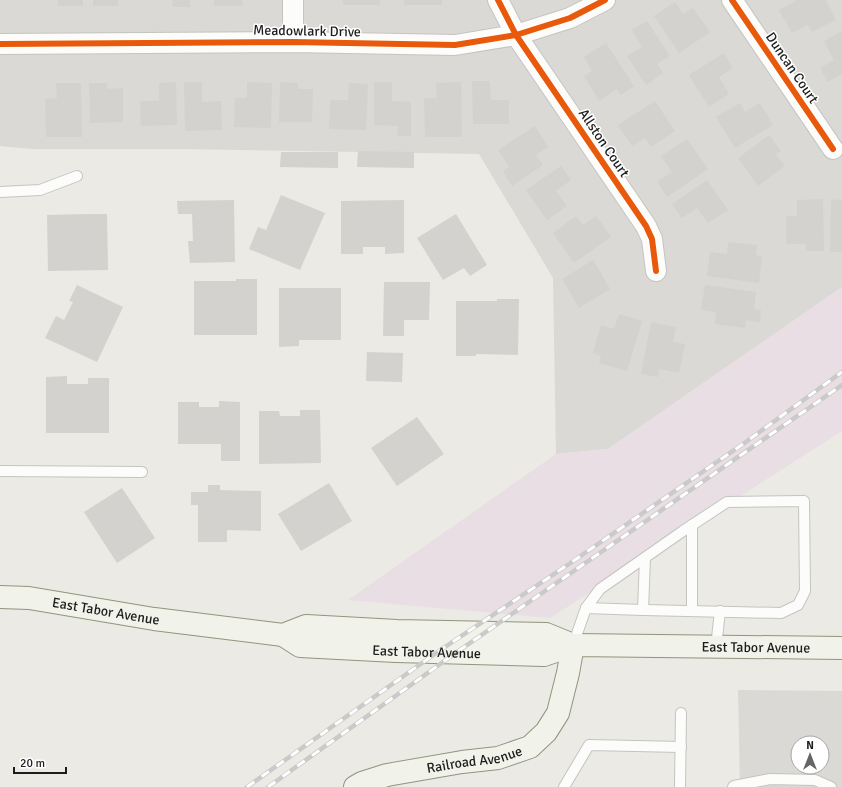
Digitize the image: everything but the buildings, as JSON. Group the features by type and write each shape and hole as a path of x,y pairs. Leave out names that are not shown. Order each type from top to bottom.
{"main road":[{"name":"East Tabor Avenue","path":"0,597 29,598 154,619 283,635 306,626 397,631 546,634 573,645 842,648"},
{"name":"Railroad Avenue","path":"355,787 362,783 387,775 462,762 498,758 530,747 546,732 558,713 573,645"}],"street":[{"path":"293,0 293,42"},
{"name":"Allston Court","path":"498,0 516,35 646,226 652,239 656,271"},
{"name":"Meadowlark Drive","path":"0,44 293,42 455,45 516,35 570,18 605,0"},
{"name":"Duncan Court","path":"732,0 833,149"}],"lane":[{"path":"0,192 40,190 77,176"},
{"path":"0,471 142,472"},
{"path":"573,645 586,608 600,589 727,502 804,501 805,591 798,605 781,613 586,608"},
{"path":"692,525 692,611"},
{"path":"643,610 645,558"},
{"path":"716,647 720,611"},
{"path":"680,787 681,713"},
{"path":"564,787 589,744 681,747"},
{"path":"733,787 770,779 815,780 831,787"}],"shaded area":[{"path":"0,0 842,0 842,287 608,449 556,454 553,278 479,154 179,149 32,149 0,146"},
{"path":"842,287 842,431 550,618 348,600 556,454 608,449"},
{"path":"738,690 842,691 842,787 740,787"}],"railway":[{"path":"247,787 439,651 569,564 743,444 842,372"},
{"path":"268,787 457,652 842,385"}],"cycle path":[{"path":"498,0 516,35 646,226 652,239 656,271"},
{"path":"0,44 293,42 455,45 516,35 570,18 605,0"},
{"path":"732,0 833,149"}]}
